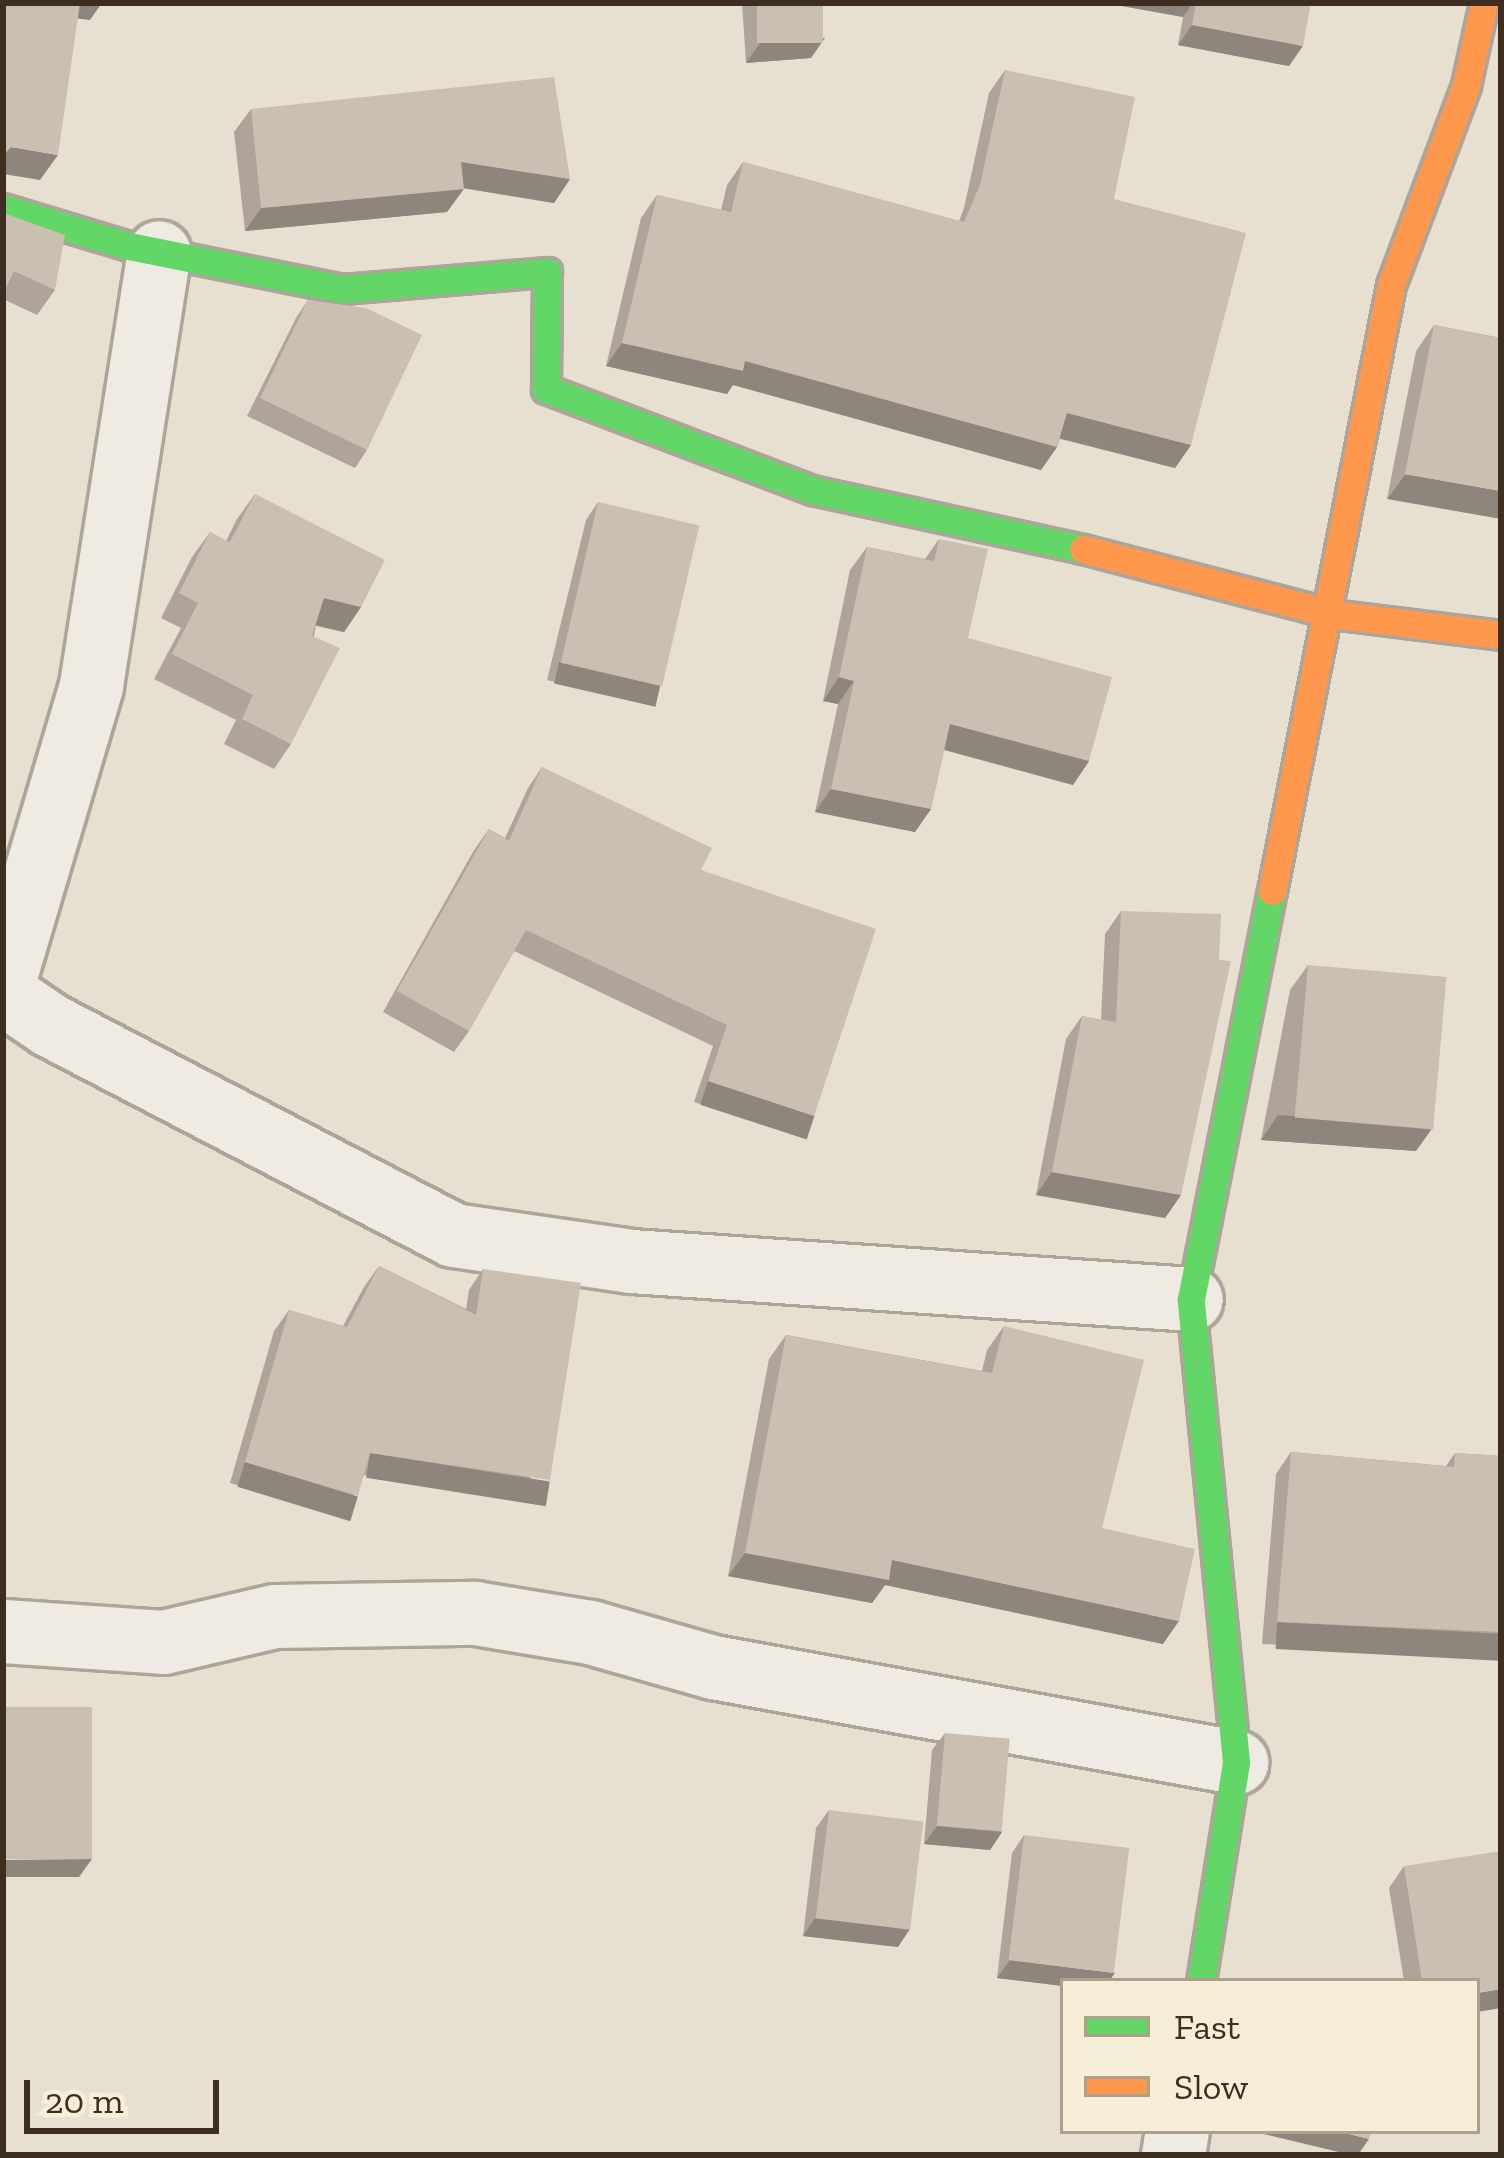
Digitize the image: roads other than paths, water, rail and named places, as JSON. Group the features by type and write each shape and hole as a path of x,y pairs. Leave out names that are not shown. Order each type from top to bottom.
{"street":[{"path":"1201,1978 1237,1762 1191,1299 1332,614 1391,285 1466,86 1484,3"},
{"path":"3,208 159,252 343,289 547,272 546,389 812,490 1173,569 1332,614 1501,635"},
{"path":"3,983 91,685 159,252"},
{"path":"3,993 50,1025 453,1234 632,1261 1191,1299"},
{"path":"3,1630 163,1642 275,1616 476,1613 590,1632 713,1666 1237,1762"}]}
